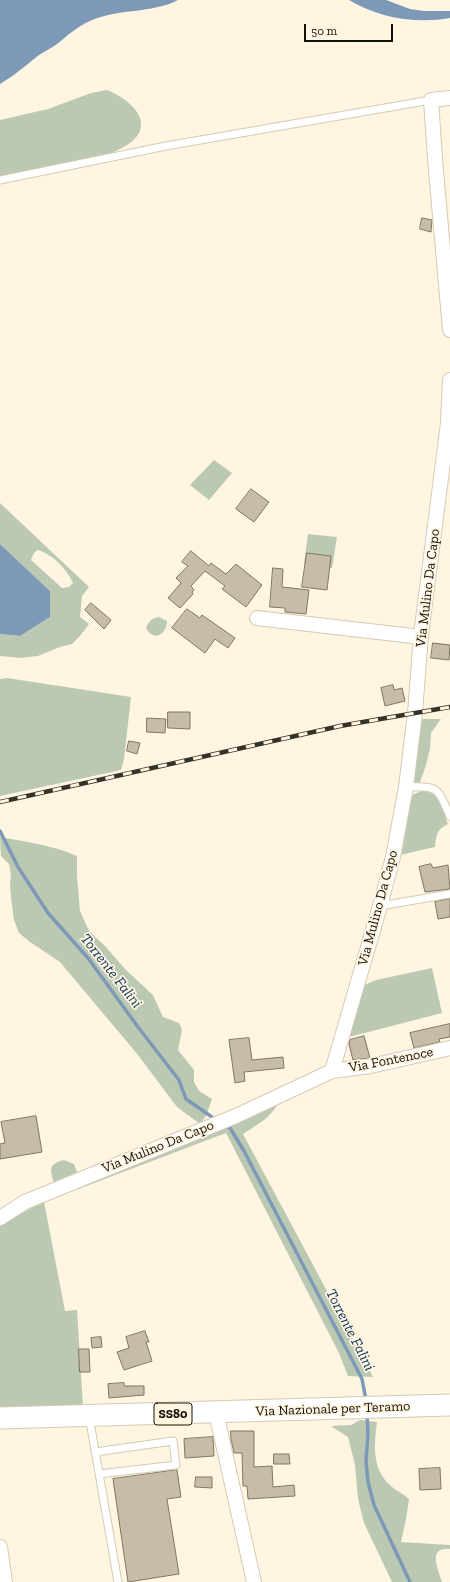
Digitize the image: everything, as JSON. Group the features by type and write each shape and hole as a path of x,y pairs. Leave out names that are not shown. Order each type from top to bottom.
{"main road":[{"name":"Via Nazionale per Teramo","path":"0,1418 450,1405"}],"street":[{"path":"450,98 431,100 450,330"},
{"name":"Via Mulino Da Capo","path":"0,1218 25,1202 236,1116 332,1071 393,857 406,787 415,713 421,637 448,423 450,380"},
{"path":"257,618 421,637"},
{"name":"Via Fontenoce","path":"332,1071 371,1066 450,1048"},
{"path":"216,1412 254,1582"},
{"path":"0,1547 5,1582"}],"lane":[{"path":"0,180 166,146 431,100"},
{"path":"406,787 434,788 440,793 450,816"},
{"path":"380,906 450,894"},
{"path":"89,1416 118,1582"},
{"path":"96,1452 173,1441 176,1465 99,1474"}],"green space":[{"path":"107,90 120,96 137,112 141,126 137,137 130,143 112,153 0,177 0,120 48,109 91,93"},
{"path":"214,460 232,473 209,500 190,485"},
{"path":"0,503 89,587 82,596 80,617 89,624 72,644 38,656 21,658 0,656 0,634 20,636 50,617 50,591 0,544","holes":["38,550 54,559 67,572 73,583 69,587 62,588 31,560 34,553"]},
{"path":"308,534 337,537 332,568 304,564"},
{"path":"159,617 167,621 165,630 159,635 152,635 146,628 151,620"},
{"path":"7,678 131,697 124,759 121,770 0,796 0,679"},
{"path":"423,719 441,719 431,733 430,749 419,785 412,785 419,723"},
{"path":"422,791 433,794 440,802 448,824 439,830 435,847 400,855 403,846 411,797"},
{"path":"0,837 49,846 77,856 80,911 89,931 105,946 126,970 153,995 163,1017 179,1023 182,1030 178,1050 194,1070 194,1082 199,1091 212,1099 206,1116 200,1124 177,1107 138,1055 60,962 19,933 14,920 11,898 11,874 9,864 1,856"},
{"path":"432,968 442,1013 345,1038 362,986 376,980"},
{"path":"278,1104 266,1118 243,1134 373,1377 348,1376 339,1353 226,1133 44,1202 65,1311 77,1310 83,1406 0,1412 0,1224 43,1202 262,1109"},
{"path":"64,1160 74,1164 77,1172 54,1182 51,1174 52,1167 59,1161"},
{"path":"360,1420 377,1422 375,1447 377,1463 380,1471 383,1478 391,1486 409,1499 401,1542 450,1545 450,1549 438,1551 436,1555 442,1582 392,1582 364,1523 358,1499 355,1465 348,1437 331,1426 351,1425"}],"water":[{"path":"0,0 178,0 157,7 112,14 90,21 39,55 0,84"},
{"path":"349,0 386,0 410,9 424,11 450,11 450,18 437,20 411,20 398,18 373,11"},
{"path":"0,544 50,591 50,617 20,636 0,634"}],"building":[{"path":"422,218 432,220 431,232 420,229"},
{"path":"251,489 269,502 254,522 236,509"},
{"path":"191,551 209,566 211,563 226,574 236,564 262,585 246,607 222,589 225,586 205,571 191,586 194,590 192,592 193,594 180,608 168,598 181,583 176,578 188,566 182,562"},
{"path":"307,553 331,556 327,590 302,587"},
{"path":"273,568 283,569 282,587 309,590 306,614 285,612 285,608 270,607"},
{"path":"91,603 111,620 104,629 85,610"},
{"path":"187,609 200,618 202,615 235,638 228,648 215,639 205,653 172,628"},
{"path":"433,643 450,645 449,660 431,658"},
{"path":"393,685 394,690 402,688 405,701 385,706 381,688"},
{"path":"168,712 190,712 190,729 168,728"},
{"path":"147,718 166,719 165,733 147,732"},
{"path":"129,741 140,743 137,754 127,751"},
{"path":"431,864 433,868 448,865 450,889 425,892 419,867"},
{"path":"450,899 450,917 438,919 435,902"},
{"path":"450,1024 450,1037 439,1039 440,1042 414,1048 410,1033"},
{"path":"364,1036 370,1058 353,1060 349,1044 350,1040"},
{"path":"249,1038 252,1060 283,1057 284,1068 244,1072 245,1081 235,1083 229,1040"},
{"path":"36,1116 42,1152 0,1159 0,1144 5,1143 1,1122"},
{"path":"145,1331 149,1342 146,1342 152,1361 124,1370 117,1352 129,1348 126,1337"},
{"path":"101,1337 102,1347 92,1348 91,1338"},
{"path":"79,1349 89,1349 90,1372 80,1372"},
{"path":"124,1383 124,1386 144,1386 144,1395 109,1398 108,1384"},
{"path":"231,1431 254,1431 254,1467 272,1466 273,1487 294,1485 295,1496 248,1499 247,1486 243,1486 242,1453 234,1453"},
{"path":"213,1437 214,1456 185,1458 184,1439"},
{"path":"274,1454 289,1454 290,1464 274,1464"},
{"path":"440,1468 441,1489 420,1490 419,1469"},
{"path":"177,1470 181,1497 167,1499 179,1574 128,1582 113,1479"},
{"path":"196,1477 212,1477 212,1488 195,1487"}],"waterway":[{"name":"Torrente Falini","path":"0,831 18,867 48,913 88,958 179,1080 186,1099 212,1117"},
{"name":"Torrente Falini","path":"227,1126 230,1128 244,1151 362,1379 366,1400"},
{"name":"Torrente Falini","path":"367,1414 368,1434 366,1461 368,1482 374,1505 410,1582"}],"railway":[{"path":"0,802 340,726 450,707"}]}
